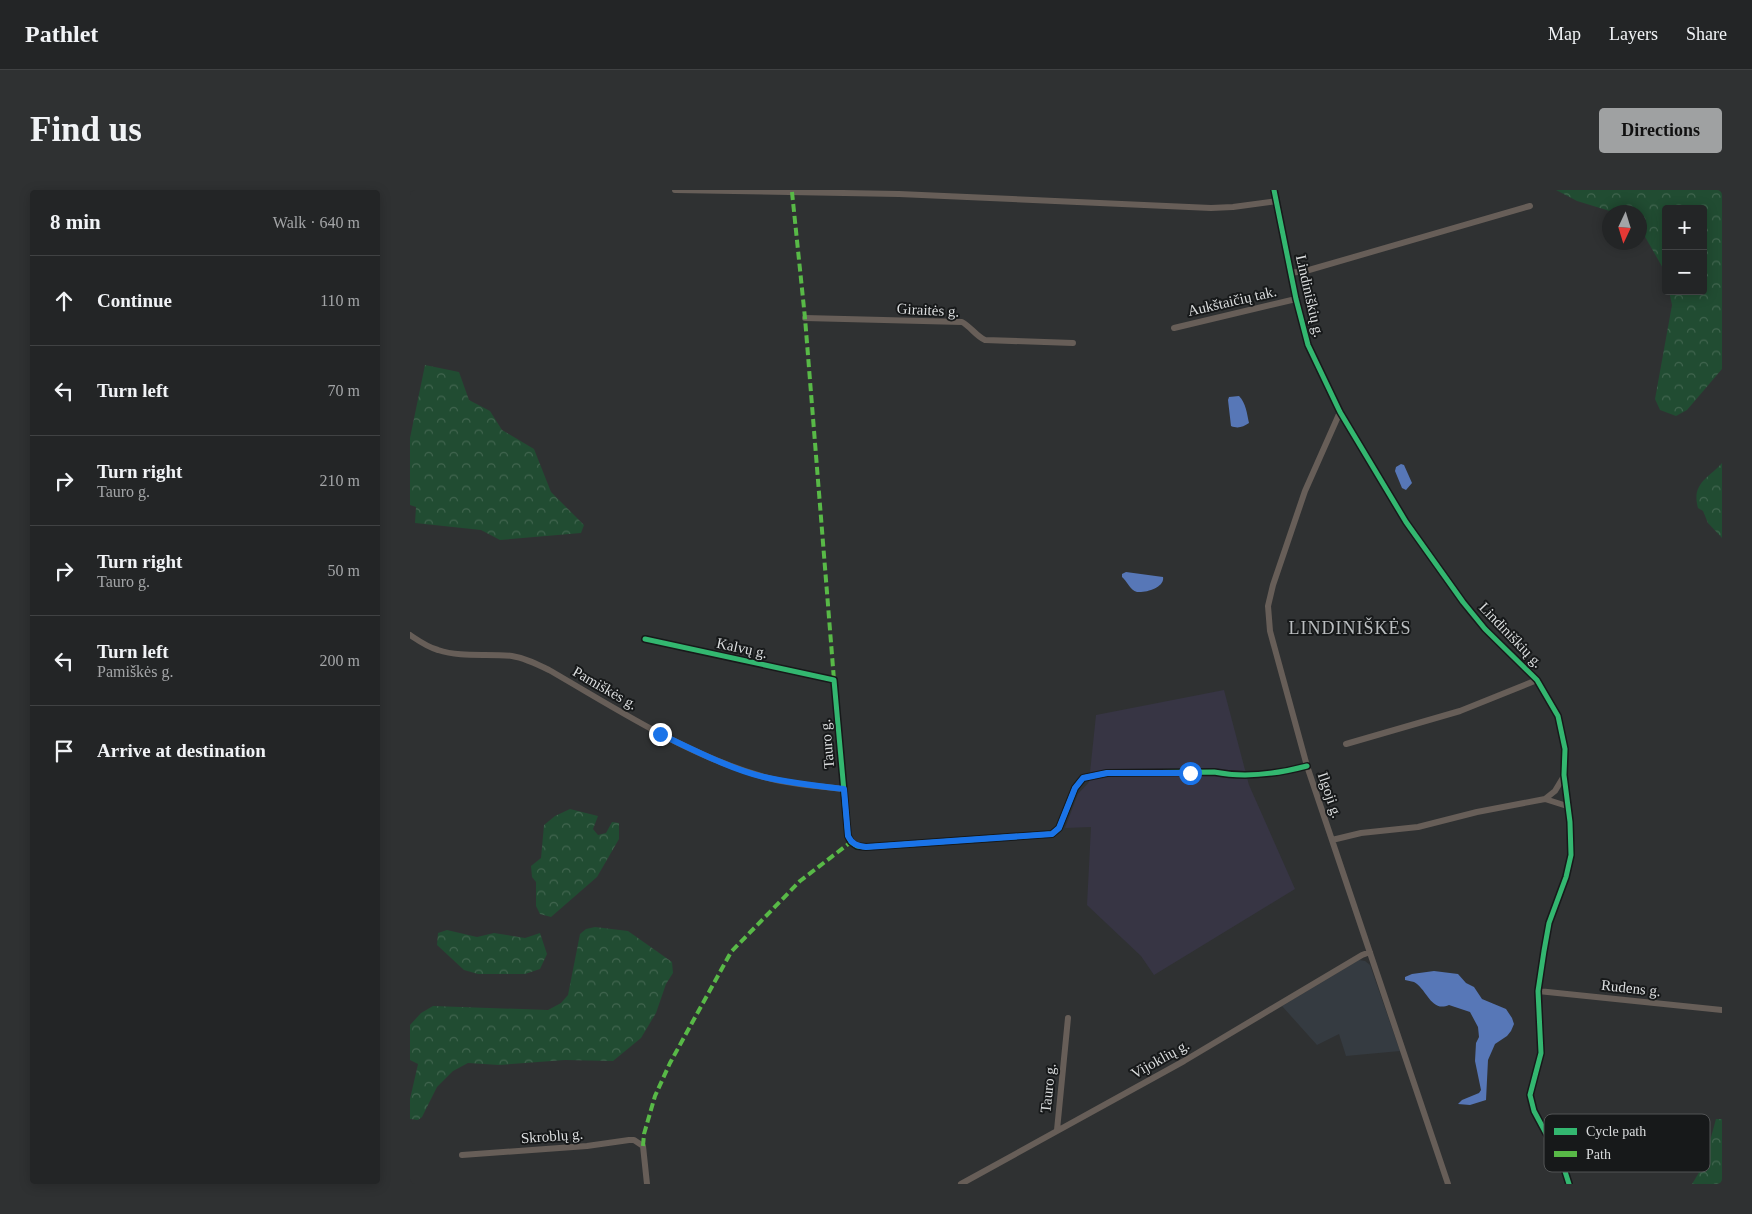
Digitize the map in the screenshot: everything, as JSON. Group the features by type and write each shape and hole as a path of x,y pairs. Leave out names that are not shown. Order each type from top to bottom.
{"street":[{"path":"675,190 792,191 986,197 1211,208 1277,201"},
{"name":"Lindiniškių g.","path":"1274,190 1296,299 1308,345 1340,412 1406,522 1463,602 1485,629 1537,680 1558,716 1565,749 1564,775 1570,822 1571,855 1566,877 1548,923 1538,991 1541,1053 1530,1088 1531,1102 1544,1128"},
{"path":"1291,273 1309,270 1530,206"},
{"name":"Aukštaičių tak.","path":"1174,328 1296,299"},
{"name":"Giraitės g.","path":"805,318 962,322 985,340 1073,344"},
{"name":"Ilgoji g.","path":"1340,412 1305,492 1273,585 1268,606 1270,631 1307,766 1448,1184"},
{"name":"Pamiškės g.","path":"410,636 439,651 514,656 532,662 660,734 702,754 762,777 791,783 844,789"},
{"name":"Kalvų g.","path":"645,639 834,680"},
{"name":"Tauro g.","path":"834,680 848,836 851,842 857,846 910,845 1052,834 1059,828 1075,788 1083,778 1107,773 1214,772 1249,776 1307,766"},
{"path":"1346,744 1460,711 1537,680"},
{"path":"1545,799 1555,791 1564,775"},
{"path":"1332,840 1361,832 1418,828 1477,812 1545,799 1568,806"},
{"name":"Vijoklių g.","path":"961,1184 1184,1061 1370,952"},
{"name":"Rudens g.","path":"1538,991 1722,1010"},
{"name":"Tauro g.","path":"1057,1130 1068,1018"},
{"name":"Skroblų g.","path":"462,1155 587,1146 634,1140 643,1146 647,1184"}],"shaded area":[{"path":"1224,690 1249,785 1295,889 1154,975 1141,956 1087,905 1091,827 1065,828 1078,794 1089,782 1096,715"},
{"path":"1359,960 1365,961 1370,965 1400,1051 1346,1056 1339,1034 1317,1045 1282,1006"}],"green space":[{"path":"1556,190 1722,190 1722,369 1687,410 1676,416 1660,410 1655,399 1672,305 1670,295 1707,295 1707,205 1662,205 1662,266 1647,240 1647,205 1602,205 1602,209 1577,201"},
{"path":"425,365 459,372 469,400 490,411 502,430 534,449 551,492 584,525 581,533 500,540 481,530 415,523 416,507 410,505 410,438"},
{"path":"1722,463 1722,538 1708,523 1703,511 1698,508 1696,500 1702,482"},
{"path":"570,809 598,816 593,829 598,835 606,833 612,822 619,823 619,839 597,877 551,917 540,914 536,906 536,882 532,877 531,866 541,858 544,825 555,816"},
{"path":"595,927 628,931 672,962 673,973 666,984 656,1013 641,1038 613,1061 565,1060 499,1065 468,1063 453,1071 437,1087 422,1117 418,1120 410,1119 410,1099 418,1064 410,1060 410,1025 421,1013 433,1006 548,1010 561,1003 568,995 580,934 586,929"},
{"path":"447,930 477,937 494,933 525,938 540,933 547,954 540,969 525,974 478,974 464,970 437,945 438,933"},
{"path":"1716,1119 1722,1119 1722,1184 1692,1184 1699,1172 1710,1172 1710,1141"}],"water":[{"path":"1239,396 1245,405 1249,423 1236,427 1231,426 1228,400 1229,397"},
{"path":"1401,464 1404,465 1412,483 1406,490 1402,488 1395,471 1396,467"},
{"path":"1126,572 1163,577 1163,581 1155,589 1137,592 1122,577 1122,574"},
{"path":"1434,971 1458,974 1466,983 1474,987 1482,999 1506,1009 1512,1018 1514,1024 1511,1031 1495,1044 1488,1060 1486,1100 1470,1105 1458,1104 1462,1100 1479,1093 1481,1090 1475,1061 1476,1043 1479,1037 1478,1027 1470,1012 1449,1005 1438,1006 1433,1003 1418,985 1405,980 1405,977 1412,974"}],"marked path":[{"path":"792,192 805,318 834,680"},
{"path":"643,1146 644,1134 655,1096 670,1063 731,952 800,881 851,842"}],"cycle path":[{"path":"1274,190 1296,299 1308,345 1340,412 1406,522 1463,602 1485,629 1537,680 1558,716 1565,749 1564,775 1570,822 1571,855 1566,877 1549,923 1538,991 1541,1053 1530,1095 1534,1111 1544,1130"},
{"path":"645,639 834,680 848,836 851,842 857,846 866,847 1052,834 1059,828 1075,788 1083,778 1107,773 1214,772 1249,775 1272,773 1307,766"},
{"path":"1565,1172 1569,1184"}],"district":[{"name":"LINDINIŠKĖS","path":"1350,628"}],"route":[{"path":"660,734 694,750 762,777 791,783 844,789 848,836 851,842 857,846 866,847 1052,834 1059,828 1064,811 1075,788 1083,778 1107,773 1190,773"}]}
